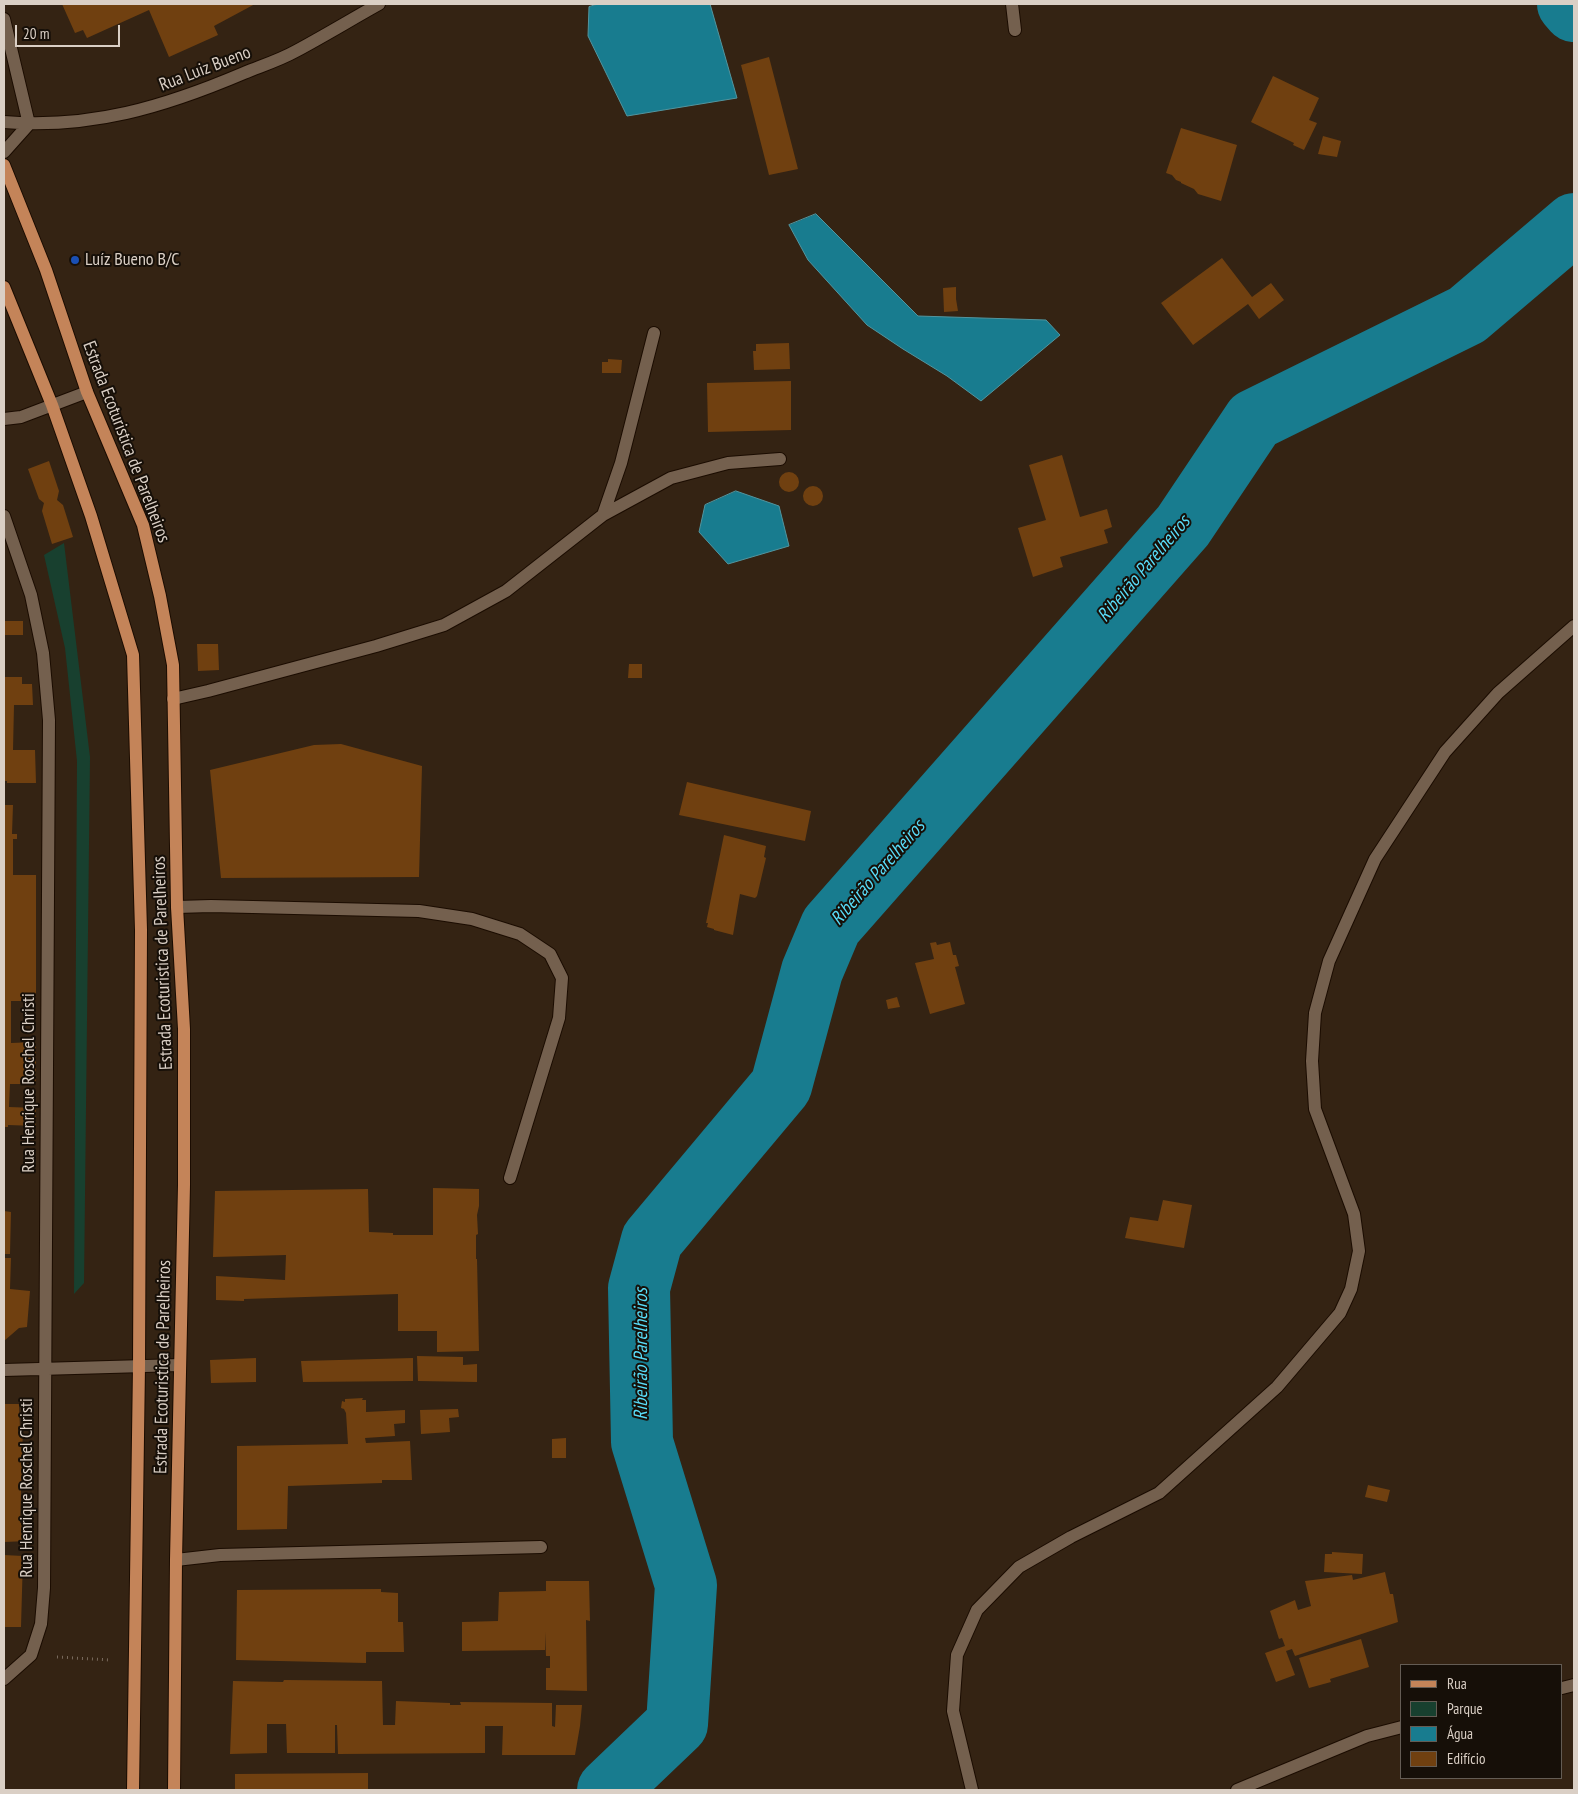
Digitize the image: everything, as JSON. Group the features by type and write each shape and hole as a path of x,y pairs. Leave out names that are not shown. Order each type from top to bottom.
{"main road":[{"name":"Estrada Ecoturistica de Parelheiros","path":"4,165 46,270 88,392 143,524 160,596 173,664 177,907 184,1029 184,1185 176,1560 174,1790"},
{"name":"Estrada Ecoturistica de Parelheiros","path":"4,287 52,405 90,516 133,655 141,930 139,1366 133,1790"}],"street":[{"name":"Rua Luiz Bueno","path":"4,122 29,124 85,120 125,114 170,102 295,52 379,4"},
{"path":"1012,4 1015,30"},
{"path":"4,18 29,124 4,152"},
{"path":"603,515 621,463 654,333"},
{"path":"4,418 21,417 88,392"},
{"path":"173,699 340,656 444,625 506,591 603,515 670,478 728,463 780,459"},
{"name":"Rua Henrique Roschel Christi","path":"4,516 33,604 43,653 49,720 44,1588 40,1624 31,1655"},
{"path":"972,1790 953,1710 958,1655 977,1610 1019,1567 1071,1537 1160,1493 1277,1387 1340,1313 1351,1289 1359,1251 1354,1214 1315,1109 1312,1061 1315,1013 1329,961 1374,860 1445,752 1498,693 1574,626"},
{"path":"177,907 221,906 419,911 472,919 520,934 550,954 562,978 559,1018 510,1178"},
{"path":"4,1370 180,1365"},
{"path":"176,1560 220,1555 541,1547"},
{"path":"4,1679 31,1655"},
{"path":"1237,1790 1366,1736 1400,1728"}],"path":[{"path":"31,1655 135,1662"}],"green space":[{"path":"64,543 90,757 84,1283 74,1294 77,761 65,648 44,555"}],"water":[{"path":"598,4 710,4 737,98 627,116 588,36 589,7"},
{"path":"816,214 918,316 1046,320 1060,335 981,401 947,376 867,325 808,260 789,225"},
{"path":"736,491 779,506 789,546 728,564 699,532 705,505"}],"building":[{"path":"62,4 255,4 214,26 218,35 169,57 149,10 87,38 83,30 75,33"},
{"path":"769,57 798,169 769,175 741,65"},
{"path":"1273,76 1319,98 1309,120 1317,123 1304,150 1293,145 1294,143 1251,122"},
{"path":"1181,128 1237,145 1221,201 1198,194 1194,189 1166,173"},
{"path":"1323,136 1341,141 1337,157 1318,154"},
{"path":"1222,258 1252,297 1271,283 1284,300 1259,319 1248,304 1193,345 1161,303"},
{"path":"956,287 958,311 944,312 943,288"},
{"path":"789,343 790,369 754,370 753,351 756,351 756,344"},
{"path":"608,359 622,360 621,373 602,373 602,362 608,362"},
{"path":"791,381 791,430 708,432 707,383"},
{"path":"1062,455 1080,517 1107,509 1112,527 1104,530 1108,543 1060,557 1063,567 1033,577 1018,528 1046,520 1029,465"},
{"path":"49,461 59,491 57,500 63,505 73,537 52,544 42,511 44,503 39,499 28,469"},
{"path":"789,472 796,475 799,482 796,489 789,492 782,489 779,482 782,475"},
{"path":"809,486 817,486 823,492 823,500 817,506 809,506 803,500 803,492"},
{"path":"4,621 23,621 23,635 4,635"},
{"path":"197,644 218,644 219,670 198,671"},
{"path":"629,664 642,664 642,678 628,678"},
{"path":"4,677 22,677 22,684 32,684 33,705 14,705 13,750 35,750 36,783 7,783 7,781 4,781"},
{"path":"341,744 422,766 419,877 221,878 210,770 314,745"},
{"path":"687,782 811,811 805,841 679,815"},
{"path":"4,805 13,805 12,834 17,834 17,839 13,839 13,875 36,875 36,1001 11,1001 11,1043 36,1042 36,1084 10,1084 9,1107 36,1108 36,1126 8,1125 8,1127 4,1127"},
{"path":"724,835 766,846 764,857 766,858 757,896 755,898 740,894 733,935 707,927 708,923 706,923"},
{"path":"936,942 937,945 950,942 953,955 956,955 959,966 955,967 965,1004 930,1014 915,963 934,959 930,943"},
{"path":"897,997 900,1007 888,1009 886,1000"},
{"path":"433,1188 479,1189 476,1259 479,1351 437,1352 437,1331 398,1331 398,1294 244,1299 244,1301 216,1300 216,1276 285,1280 286,1255 213,1257 215,1191 368,1189 369,1232 393,1233 393,1235 433,1235"},
{"path":"1163,1200 1192,1205 1184,1248 1125,1238 1130,1217 1158,1221"},
{"path":"4,1211 11,1212 10,1254 4,1254"},
{"path":"4,1258 11,1258 10,1289 30,1291 27,1327 19,1328 4,1341"},
{"path":"417,1356 463,1357 463,1365 477,1364 477,1382 418,1381"},
{"path":"256,1358 256,1382 211,1383 210,1360"},
{"path":"413,1358 413,1381 303,1382 301,1361"},
{"path":"363,1398 362,1400 366,1400 366,1412 405,1410 405,1423 394,1424 395,1436 365,1438 366,1443 410,1441 412,1480 382,1480 382,1483 288,1486 287,1529 237,1530 237,1446 348,1444 346,1413 341,1408 342,1401 345,1402 345,1399"},
{"path":"4,1404 19,1404 20,1429 23,1428 20,1523 28,1523 28,1541 4,1542"},
{"path":"458,1409 459,1417 449,1418 450,1432 421,1434 420,1410"},
{"path":"566,1438 566,1458 552,1458 552,1439"},
{"path":"1368,1485 1390,1490 1387,1502 1365,1497"},
{"path":"1332,1552 1363,1554 1362,1574 1324,1572 1325,1554 1332,1554"},
{"path":"4,1555 23,1556 21,1627 4,1627"},
{"path":"1385,1572 1390,1594 1393,1594 1398,1622 1295,1656 1292,1649 1286,1651 1295,1675 1276,1682 1265,1653 1285,1646 1282,1638 1279,1639 1270,1611 1295,1600 1298,1610 1311,1606 1305,1581 1352,1575 1353,1580"},
{"path":"546,1581 589,1581 590,1621 586,1620 587,1691 546,1690 546,1668 550,1668 550,1656 546,1656 545,1632 545,1650 462,1651 462,1622 498,1621 499,1592 546,1591"},
{"path":"381,1589 381,1592 398,1593 398,1622 403,1622 404,1652 366,1652 366,1663 236,1660 237,1590"},
{"path":"1361,1639 1369,1667 1330,1679 1331,1682 1309,1688 1299,1658"},
{"path":"284,1680 382,1681 383,1725 395,1725 396,1701 450,1703 450,1705 461,1705 460,1702 552,1703 552,1726 555,1727 556,1705 582,1705 575,1755 502,1755 503,1726 485,1726 485,1753 338,1754 337,1725 335,1725 335,1753 287,1753 286,1724 267,1724 267,1753 230,1754 233,1681 283,1682"},
{"path":"368,1773 368,1790 235,1790 235,1774"}],"waterway":[{"name":"Ribeirão Parelheiros","path":"1568,4 1574,11"},
{"name":"Ribeirão Parelheiros","path":"608,1790 677,1724 686,1585 642,1442 639,1288 652,1240 781,1086 812,971 831,926 1183,526 1254,420 1467,315 1574,224"}],"place":[{"name":"Luíz Bueno B/C","path":"75,260"}]}
